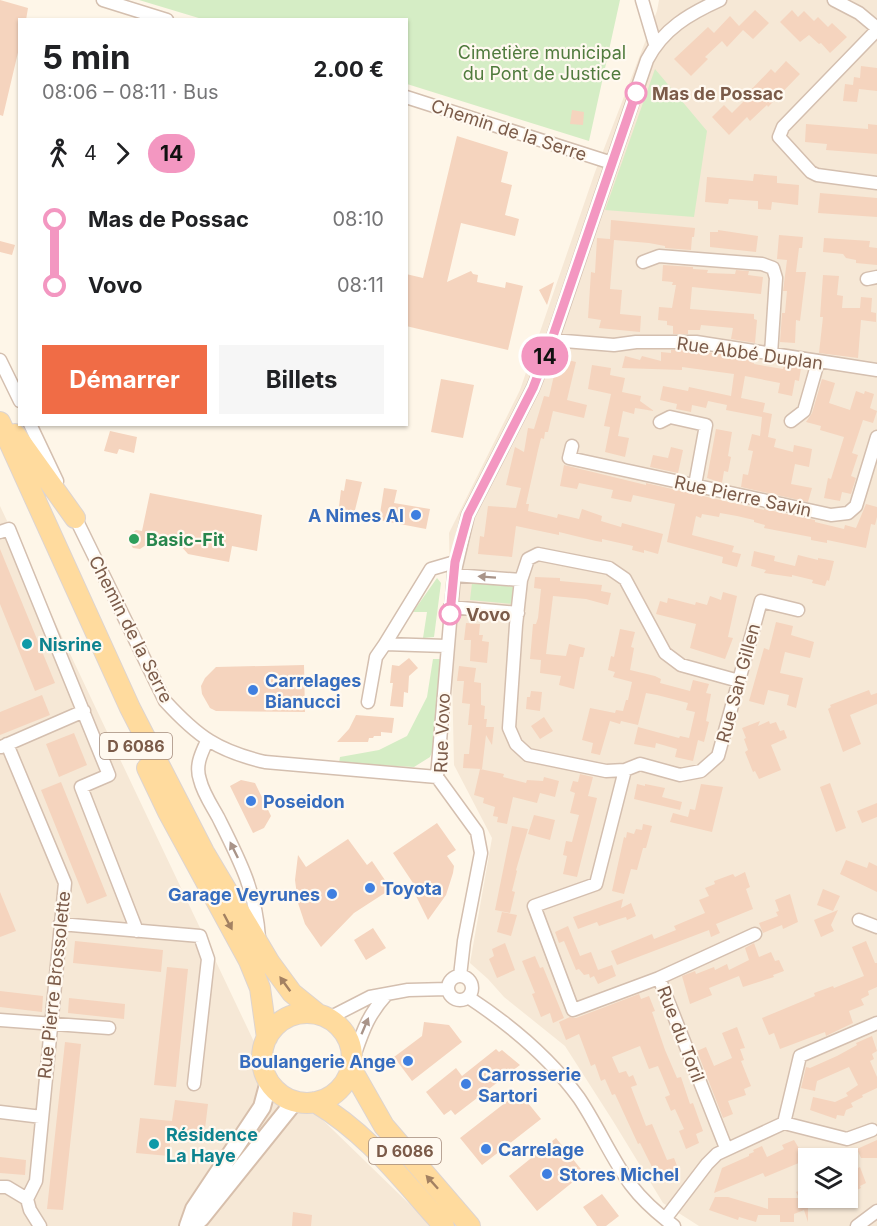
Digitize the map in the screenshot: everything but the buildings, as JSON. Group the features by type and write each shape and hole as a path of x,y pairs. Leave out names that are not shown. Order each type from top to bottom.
{"main road":[{"path":"0,413 75,518"},
{"name":"D 6086","path":"0,422 130,708 204,852 260,946 292,993 324,1016"},
{"name":"D 6086","path":"0,454 112,698 168,812 249,961 260,988 267,1038"},
{"path":"298,1013 324,1016 342,1029 350,1044 352,1065 344,1084 331,1096 315,1102 295,1101 280,1094 269,1081 263,1067 262,1052 267,1038 280,1022 298,1013"},
{"name":"D 6086","path":"352,1065 384,1126 470,1226"},
{"path":"190,1226 194,1209 261,1107 269,1081"},
{"path":"190,1226 201,1218 295,1101"},
{"name":"D 6086","path":"315,1102 345,1121 380,1152 444,1226"}],"street":[{"path":"103,0 161,18"},
{"path":"642,0 655,44 697,5 720,0"},
{"path":"840,1 859,13 877,29 783,127 779,137 811,172 818,175 877,183"},
{"name":"Rue Vovo","path":"460,976 464,941 481,853 477,832 437,777 446,646 455,562 468,515 533,388 552,339 647,60 655,44"},
{"name":"Chemin de la Serre","path":"408,98 612,163"},
{"path":"643,262 658,256 762,264 773,268 776,278 771,354"},
{"name":"Rue Abbé Duplan","path":"552,339 614,345 636,342 696,342 877,370"},
{"path":"0,360 18,398"},
{"path":"791,421 804,411 818,362"},
{"path":"660,422 670,417 706,425 695,485"},
{"name":"Chemin de la Serre","path":"31,426 165,702 186,724 207,741 240,757 265,762 437,777"},
{"name":"Rue Pierre Savin","path":"572,446 569,458 831,515 848,513 856,506 877,436"},
{"path":"0,532 9,529 109,775 81,787 137,931"},
{"path":"454,575 521,580 528,560 538,554 609,568 625,579 665,653 681,665 739,681"},
{"path":"368,702 376,657 430,569 455,562"},
{"name":"Rue San Gillen","path":"521,580 509,728 516,744 528,755 606,771 625,770 640,764 680,775 701,771 718,756 761,601 798,610"},
{"path":"450,607 517,619"},
{"path":"385,644 446,646"},
{"path":"4,746 84,711"},
{"path":"207,741 199,757 200,780 239,859 252,893 257,912 260,946"},
{"name":"Rue Pierre Brossolette","path":"4,746 65,883 36,1180 27,1199"},
{"name":"Rue du Toril","path":"625,770 596,884 534,906 573,1010 659,978 726,1148"},
{"path":"860,920 877,927"},
{"path":"60,924 200,936 208,959 194,1084"},
{"path":"659,978 755,934"},
{"path":"460,976 470,982 472,990 468,997 457,1000 450,996 448,989 452,978 460,976"},
{"path":"324,1016 370,997 408,990 448,989"},
{"path":"352,1065 364,1026 373,1010 387,994"},
{"path":"468,997 516,1032 547,1061 578,1098 629,1183 650,1207 669,1223 707,1164 726,1148 784,1123 847,1139 872,1130"},
{"path":"0,1020 109,1028"},
{"path":"784,1123 800,1056 877,1023"},
{"path":"0,1112 42,1116"},
{"path":"0,1187 7,1187 27,1199 30,1210 40,1226"},
{"path":"856,1226 877,1211"}],"shaded area":[{"path":"659,0 877,0 877,1226 699,1226 663,1203 565,1046 504,997 470,963 492,838 454,765 449,533 520,390 595,172 657,11"},
{"path":"0,506 264,1063 432,1226 0,1226"}],"green space":[{"name":"Cimetière municipal du Pont de Justice","path":"139,0 620,0 589,141 408,84 408,18 199,18"},
{"path":"655,69 707,131 694,217 605,210"},
{"path":"437,578 441,583 434,637 423,638 427,612 413,612"},
{"path":"472,583 515,587 513,604 470,600"},
{"path":"433,659 441,659 436,742 430,757 414,767 339,763 340,757 379,750 407,736 427,697"}],"bus line":[{"name":"14","path":"450,614 455,562 468,515 533,388 636,93"}],"place":[{"name":"Mas de Possac","path":"636,93"},
{"name":"A Nimes Al","path":"416,515"},
{"name":"Basic-Fit","path":"134,539"},
{"name":"Vovo","path":"450,614"},
{"name":"Nisrine","path":"27,644"},
{"name":"Carrelages Bianucci","path":"253,690"},
{"name":"Poseidon","path":"251,801"},
{"name":"Toyota","path":"370,888"},
{"name":"Garage Veyrunes","path":"332,894"},
{"name":"Boulangerie Ange","path":"408,1061"},
{"name":"Carrosserie Sartori","path":"466,1084"},
{"name":"Résidence La Haye","path":"154,1144"},
{"name":"Carrelage","path":"486,1149"},
{"name":"Stores Michel","path":"547,1174"}]}
